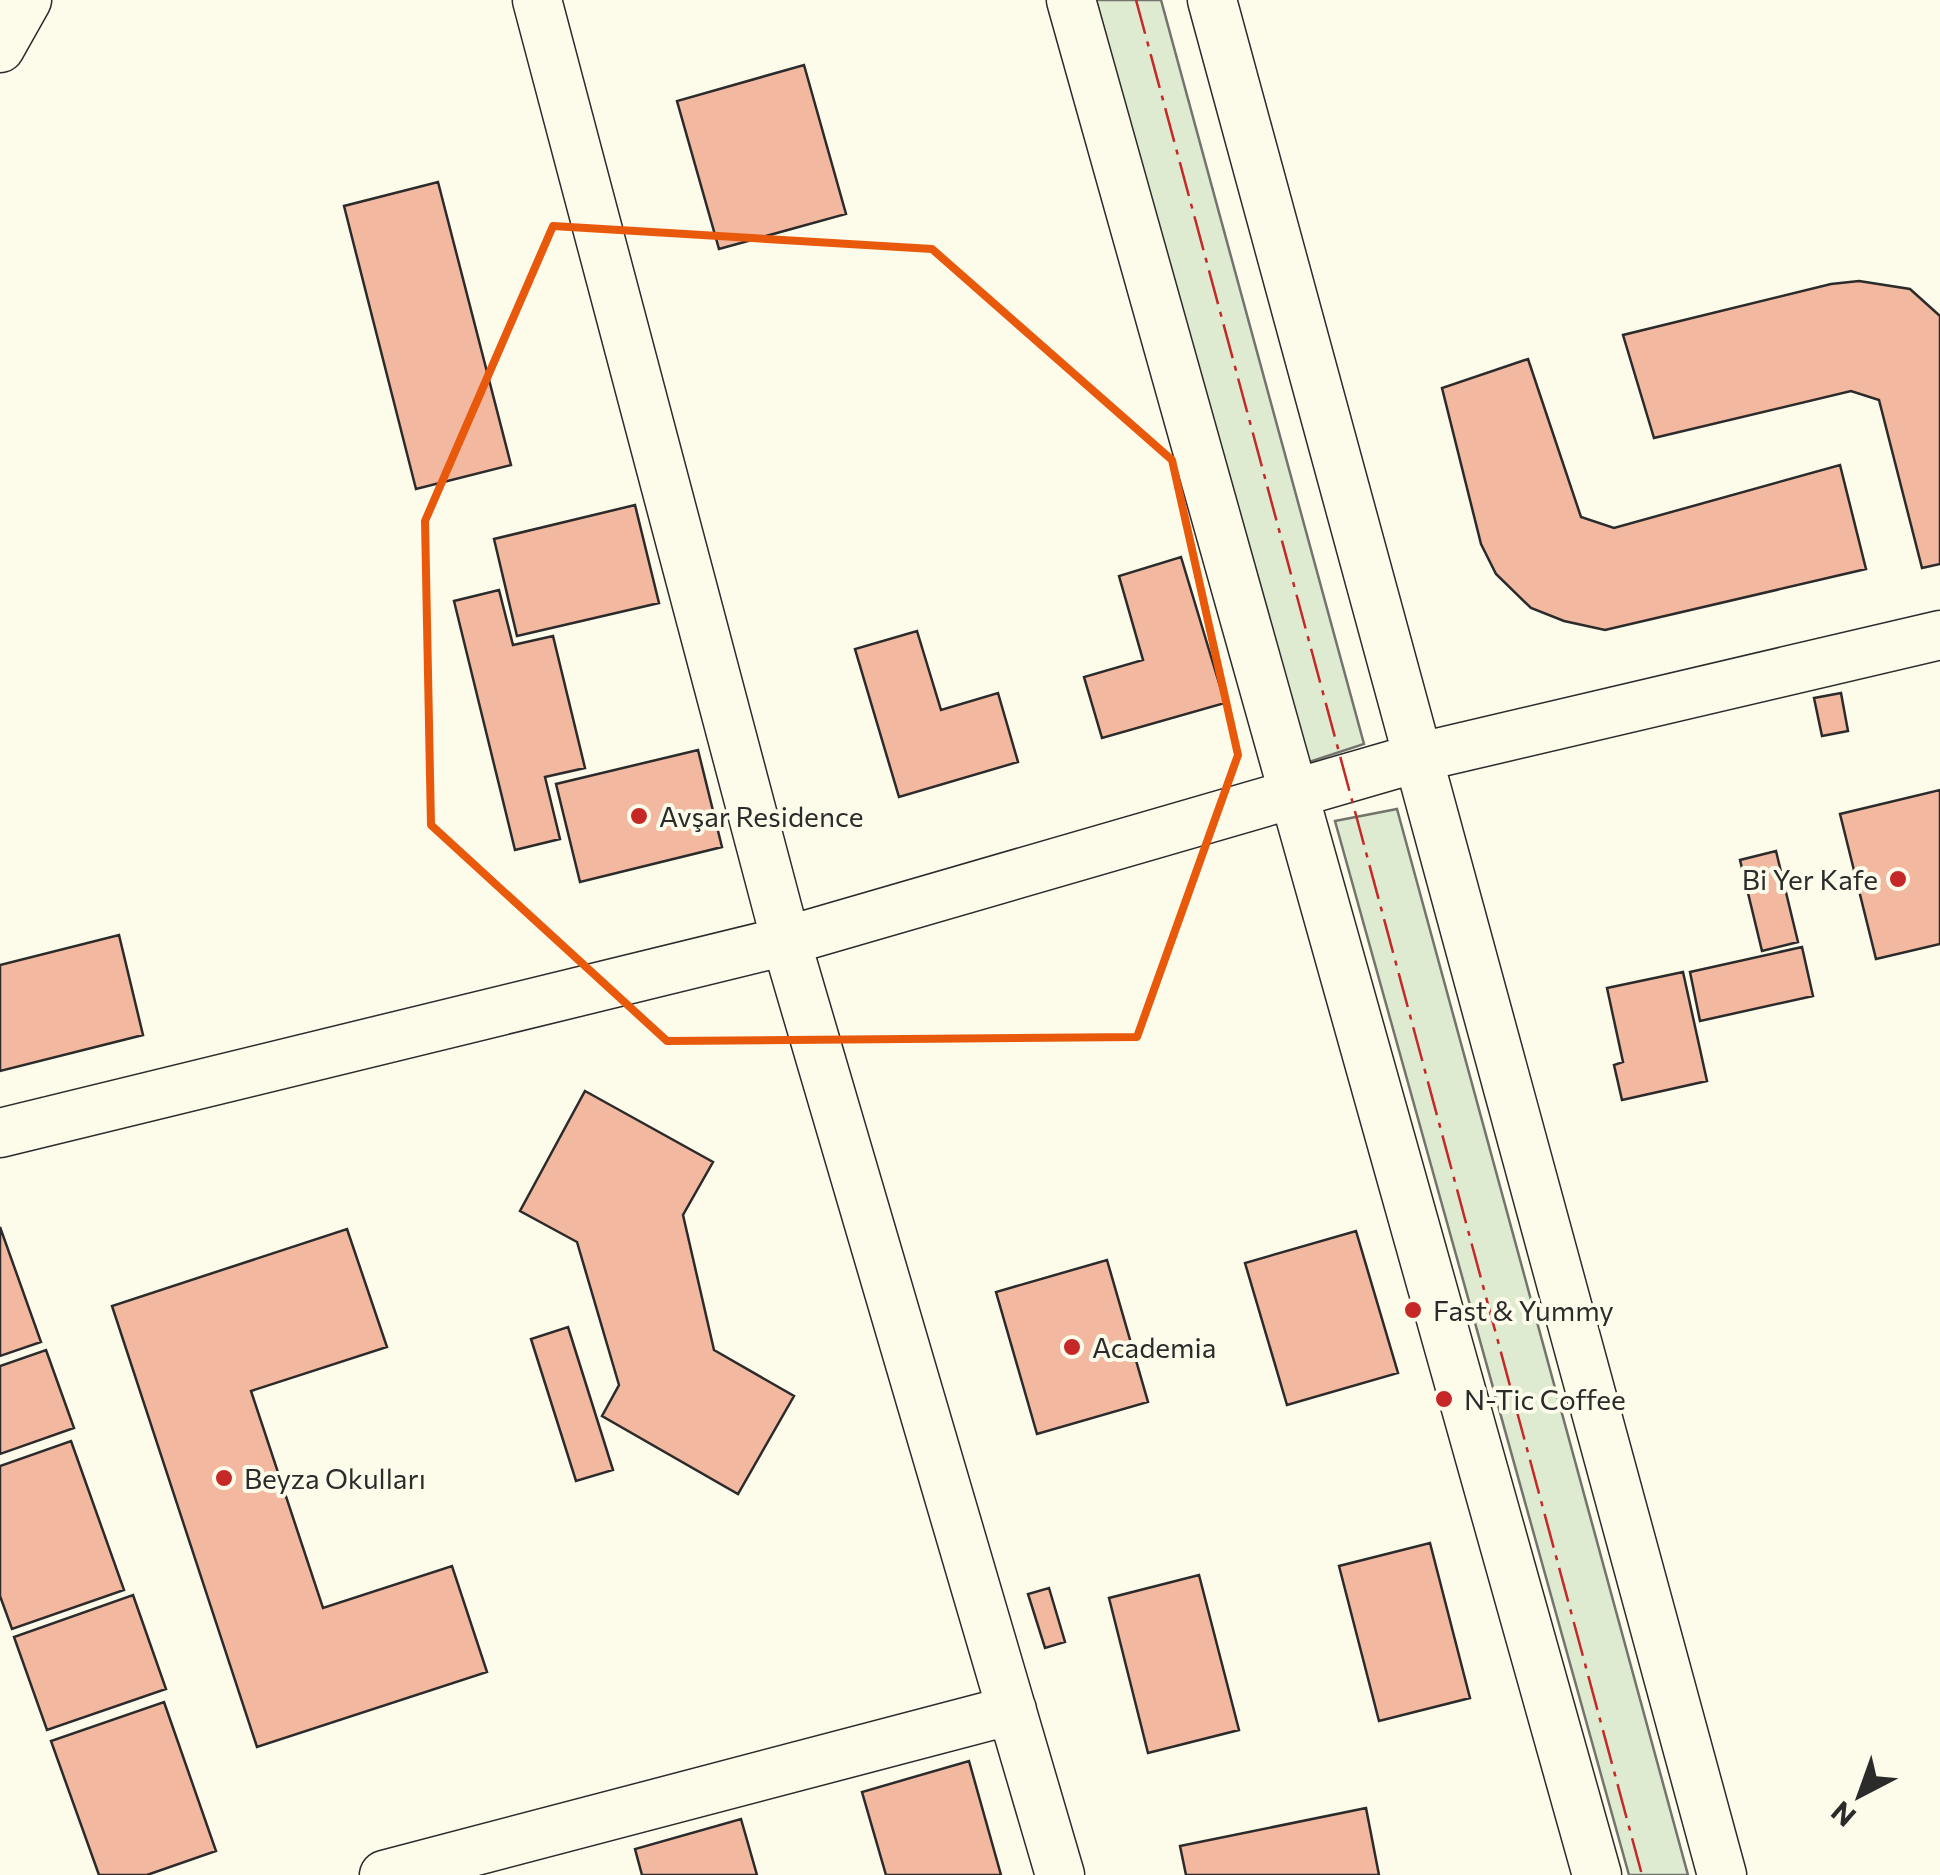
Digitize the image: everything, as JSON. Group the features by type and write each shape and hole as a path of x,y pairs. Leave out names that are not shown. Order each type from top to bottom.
{"street":[{"path":"0,48 28,0"},
{"path":"537,0 786,941 1060,1875"},
{"path":"1071,0 1597,1875"},
{"path":"1212,0 1722,1875"},
{"path":"0,1133 786,941 1420,757 1940,635"},
{"path":"384,1875 1012,1710"}],"highlighted area":[{"path":"553,226 932,249 1172,460 1238,755 1137,1037 667,1041 431,825 425,521"}],"green space":[{"path":"1096,0 1161,0 1364,744 1303,764"},
{"path":"1397,809 1688,1875 1629,1875 1335,821"}],"building":[{"path":"804,65 846,214 719,249 677,101"},
{"path":"438,182 511,465 416,489 344,206"},
{"path":"1859,281 1910,289 1940,316 1940,564 1922,568 1879,400 1851,391 1654,438 1623,335 1831,284"},
{"path":"1528,359 1581,517 1614,528 1840,465 1866,569 1605,630 1564,621 1531,608 1496,574 1481,544 1442,388"},
{"path":"635,505 659,603 517,636 494,539"},
{"path":"1181,557 1225,703 1102,738 1084,677 1143,660 1119,576"},
{"path":"499,590 513,645 553,636 585,768 545,777 560,839 515,850 454,601"},
{"path":"917,631 941,710 998,693 1018,762 899,797 855,649"},
{"path":"1841,693 1848,731 1822,736 1814,698"},
{"name":"Avşar Residence","path":"698,750 722,847 580,882 556,784"},
{"name":"Bi Yer Kafe","path":"1940,790 1940,944 1876,959 1840,814"},
{"path":"1776,851 1798,942 1762,951 1740,860"},
{"path":"119,935 143,1035 0,1071 0,965"},
{"path":"1802,947 1813,996 1700,1021 1690,972"},
{"path":"1683,972 1707,1081 1622,1100 1614,1065 1623,1062 1607,988"},
{"path":"585,1091 713,1162 683,1215 714,1350 794,1396 738,1494 602,1416 619,1385 577,1242 520,1211"},
{"path":"0,1227 41,1342 0,1356"},
{"name":"Beyza Okulları","path":"347,1229 387,1347 251,1391 323,1608 452,1566 487,1672 257,1747 112,1306"},
{"name":"Academia","path":"1356,1231 1398,1373 1287,1405 1245,1263"},
{"name":"Academia","path":"1107,1260 1148,1402 1037,1434 996,1292"},
{"path":"568,1327 613,1470 576,1481 531,1339"},
{"path":"46,1350 74,1428 0,1454 0,1366"},
{"path":"71,1441 124,1590 12,1629 0,1596 0,1466"},
{"path":"1430,1543 1470,1698 1379,1721 1339,1566"},
{"path":"1199,1575 1239,1730 1148,1753 1109,1598"},
{"path":"1049,1588 1065,1642 1045,1648 1028,1594"},
{"path":"133,1595 166,1689 47,1730 14,1637"},
{"path":"164,1702 216,1851 147,1875 99,1875 51,1741"},
{"path":"969,1761 1001,1875 886,1875 862,1792"},
{"path":"1366,1808 1379,1875 1186,1875 1180,1846"},
{"path":"741,1819 757,1875 642,1875 635,1849"}],"power":[{"path":"1136,0 1642,1875"}],"place":[{"name":"Avşar Residence","path":"639,816"},
{"name":"Bi Yer Kafe","path":"1898,879"},
{"name":"Fast & Yummy","path":"1413,1310"},
{"name":"Academia","path":"1072,1347"},
{"name":"N-Tic Coffee","path":"1444,1399"},
{"name":"Beyza Okulları","path":"224,1478"}]}
